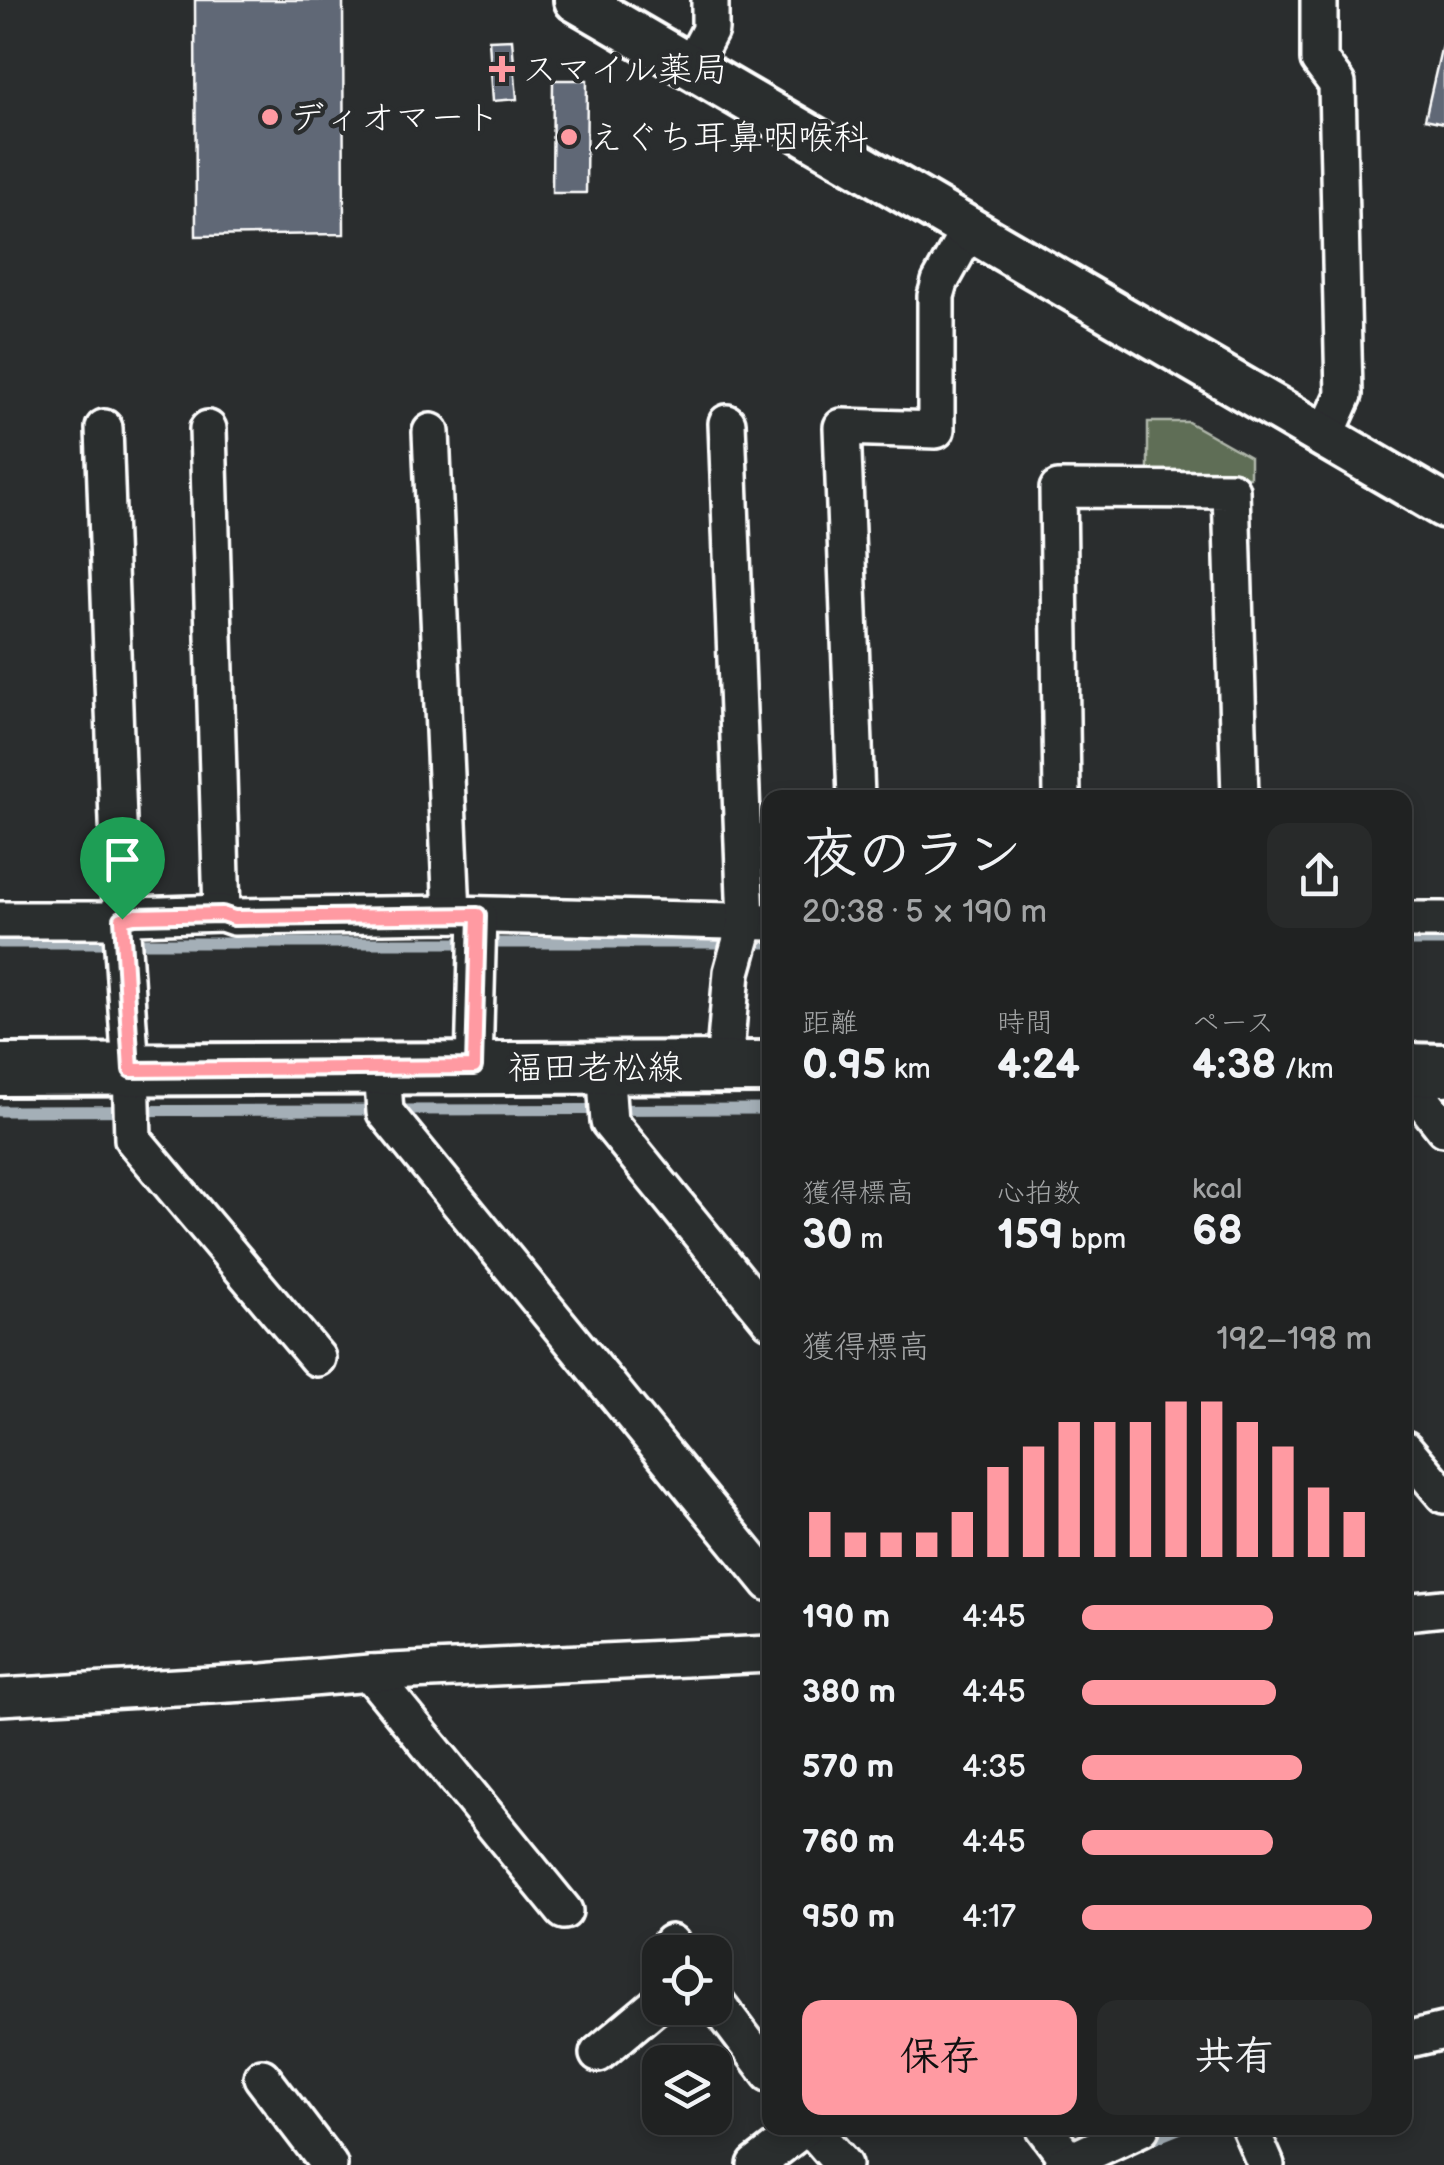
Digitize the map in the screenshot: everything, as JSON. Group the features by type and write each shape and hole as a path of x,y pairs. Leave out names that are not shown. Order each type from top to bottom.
{"main road":[{"name":"福田老松線","path":"0,1070 132,1098 384,1093 474,1067 606,1094 747,1067"}],"street":[{"path":"576,0 1444,506"},
{"path":"691,66 710,30 710,0"},
{"path":"1318,0 1319,60 1337,84 1344,395 1325,437"},
{"path":"856,790 842,427 936,430 936,296 969,230"},
{"path":"727,423 749,933 732,972 747,1067"},
{"path":"104,428 133,1140 318,1358"},
{"path":"208,429 222,914"},
{"path":"431,432 471,928 474,1067"},
{"path":"1062,790 1058,490 1231,490 1240,790"},
{"path":"123,936 134,916 222,914 234,918 471,928 749,933"},
{"path":"0,920 123,936"},
{"path":"1412,920 1444,920"},
{"path":"384,1093 762,1574"},
{"path":"606,1094 609,1122 762,1310"},
{"path":"1412,1457 1444,1495"},
{"path":"1412,1611 1444,1608"},
{"path":"0,1697 245,1684 379,1683 762,1655"},
{"path":"379,1683 564,1912"},
{"path":"598,2054 642,2017"},
{"path":"732,2024 762,2063"},
{"path":"1412,2038 1444,2030"},
{"path":"262,2077 329,2165"},
{"path":"756,2165 797,2135"},
{"path":"814,2135 842,2165"},
{"path":"1048,2135 1066,2163 1126,2135"},
{"path":"1253,2135 1266,2165"}],"green space":[{"path":"1148,422 1188,422 1250,457 1250,477 1148,476"}],"building":[{"name":"ディオマート","path":"195,0 343,0 344,234 196,236"},
{"path":"1444,36 1444,123 1425,119"},
{"name":"スマイル薬局","path":"512,39 517,99 493,101 489,40"},
{"name":"えぐち耳鼻咽喉科","path":"553,80 587,80 586,193 552,193"}],"waterway":[{"path":"1412,941 1444,941"},
{"path":"0,943 762,943"},
{"path":"0,1111 762,1109"},
{"path":"1144,2143 1164,2135"}],"place":[{"name":"スマイル薬局","path":"502,69"},
{"name":"ディオマート","path":"270,117"},
{"name":"えぐち耳鼻咽喉科","path":"569,137"}],"route":[{"path":"222,914 234,918 478,915 474,1067 131,1070 122,919 222,914"}]}
